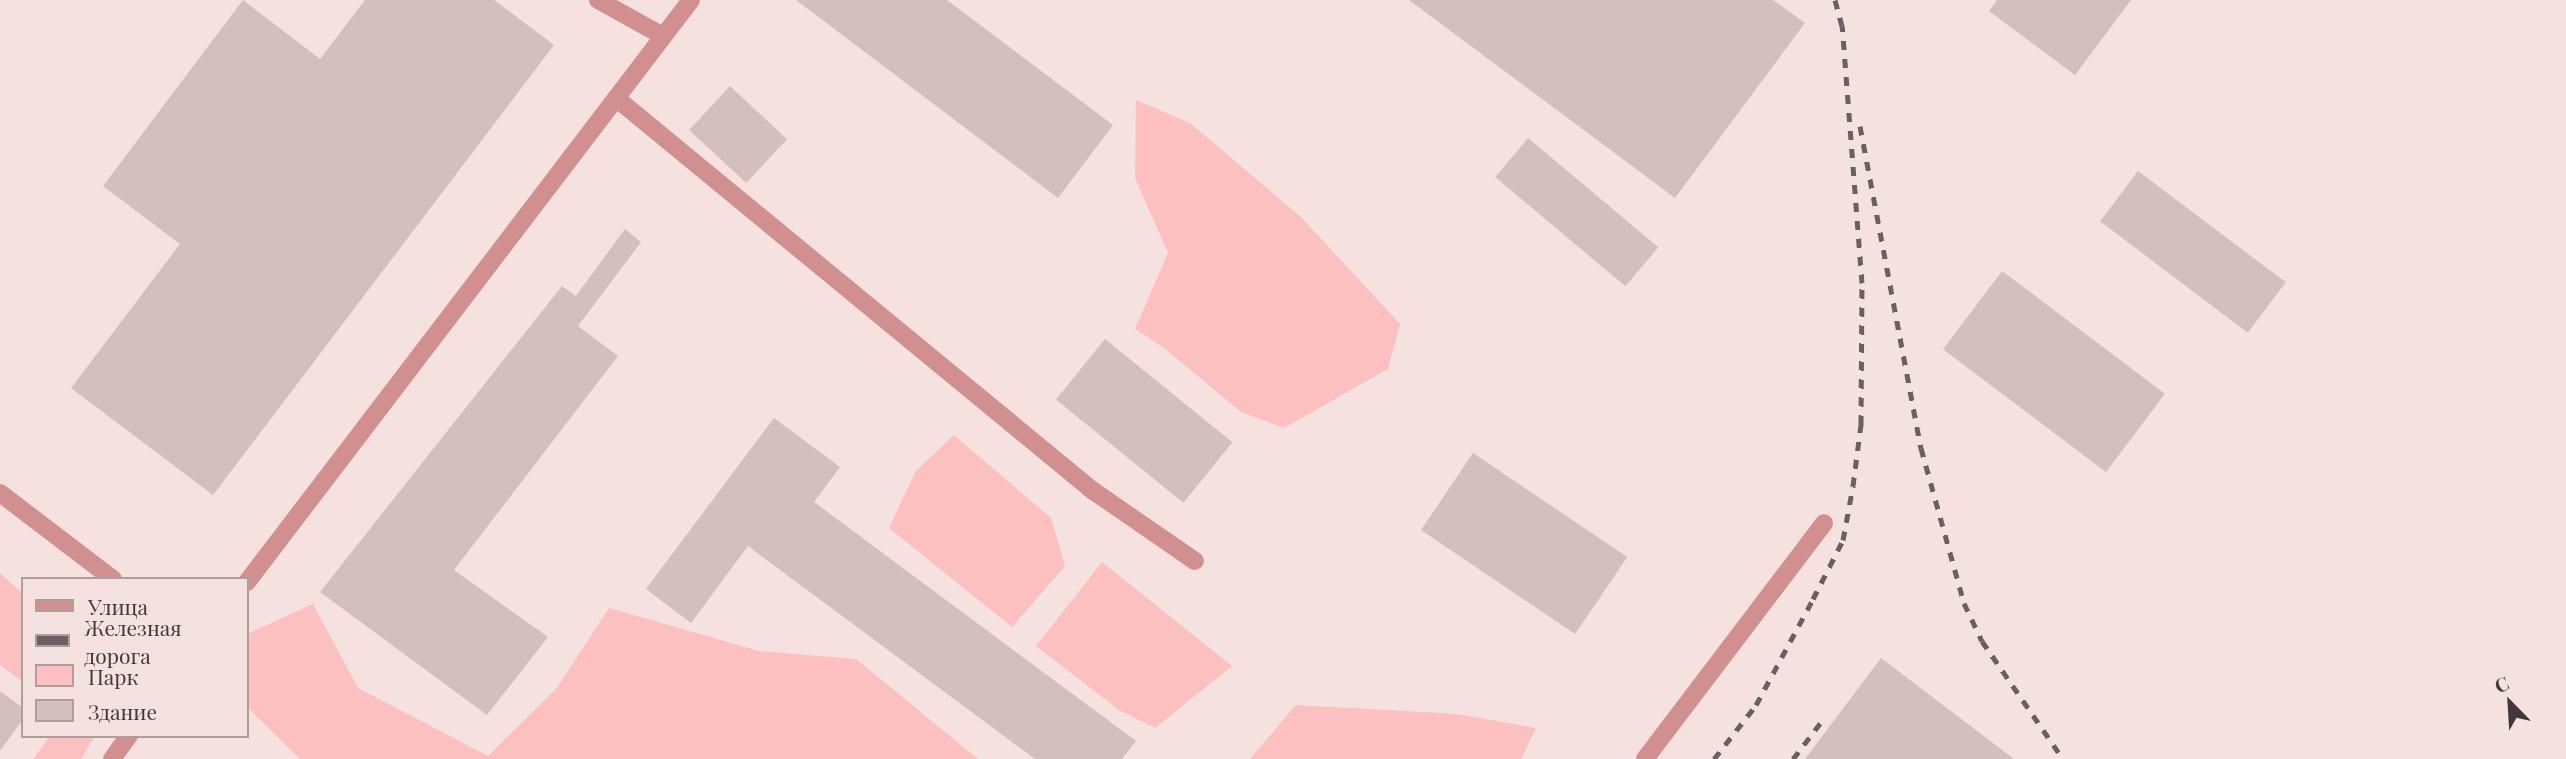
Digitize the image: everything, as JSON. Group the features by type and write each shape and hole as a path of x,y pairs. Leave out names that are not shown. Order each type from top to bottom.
{"street":[{"path":"598,0 663,36"},
{"path":"248,581 691,0"},
{"path":"616,98 1092,490 1195,561"},
{"path":"0,493 110,577"},
{"path":"1646,759 1824,523"},
{"path":"112,759 128,738"}],"green space":[{"path":"1136,100 1190,123 1301,217 1400,324 1388,369 1284,428 1241,412 1164,348 1135,329 1168,253 1135,178"},
{"path":"954,435 1051,518 1065,566 1012,627 889,528 916,471"},
{"path":"1102,562 1232,666 1155,728 1119,710 1036,646"},
{"path":"0,573 21,592 21,681 0,665"},
{"path":"313,604 358,688 488,756 557,688 609,608 759,651 856,659 978,759 300,759 248,708 248,634"},
{"path":"1296,705 1457,714 1536,728 1521,759 1250,759"},
{"path":"49,738 94,738 81,759 33,759"}],"building":[{"path":"243,0 320,59 365,0 494,0 554,45 213,495 71,388 180,244 103,186"},
{"path":"796,0 947,0 1113,125 1058,198"},
{"path":"1409,0 1773,0 1805,23 1675,198"},
{"path":"1997,0 2131,0 2075,75 1989,11"},
{"path":"730,86 787,139 746,183 689,130"},
{"path":"1528,138 1658,247 1625,286 1495,177"},
{"path":"2138,171 2286,282 2248,333 2100,221"},
{"path":"625,229 641,242 578,326 618,356 454,570 548,637 487,715 320,592 562,286 576,296"},
{"path":"2002,271 2165,394 2106,472 1943,349"},
{"path":"1105,339 1232,442 1183,503 1056,400"},
{"path":"774,418 840,467 814,502 1136,741 1122,759 1035,759 748,546 691,623 646,589"},
{"path":"1473,453 1627,557 1575,634 1421,530"},
{"path":"1881,658 2014,759 1805,759"},
{"path":"0,691 21,707 21,722 0,751"}],"railway":[{"path":"1714,759 1756,705 1813,599 1843,540 1853,486 1861,424 1862,283 1842,26 1835,0"},
{"path":"1860,126 1921,448 1964,603 1982,641 2063,759"},
{"path":"1793,759 1822,721"}]}
